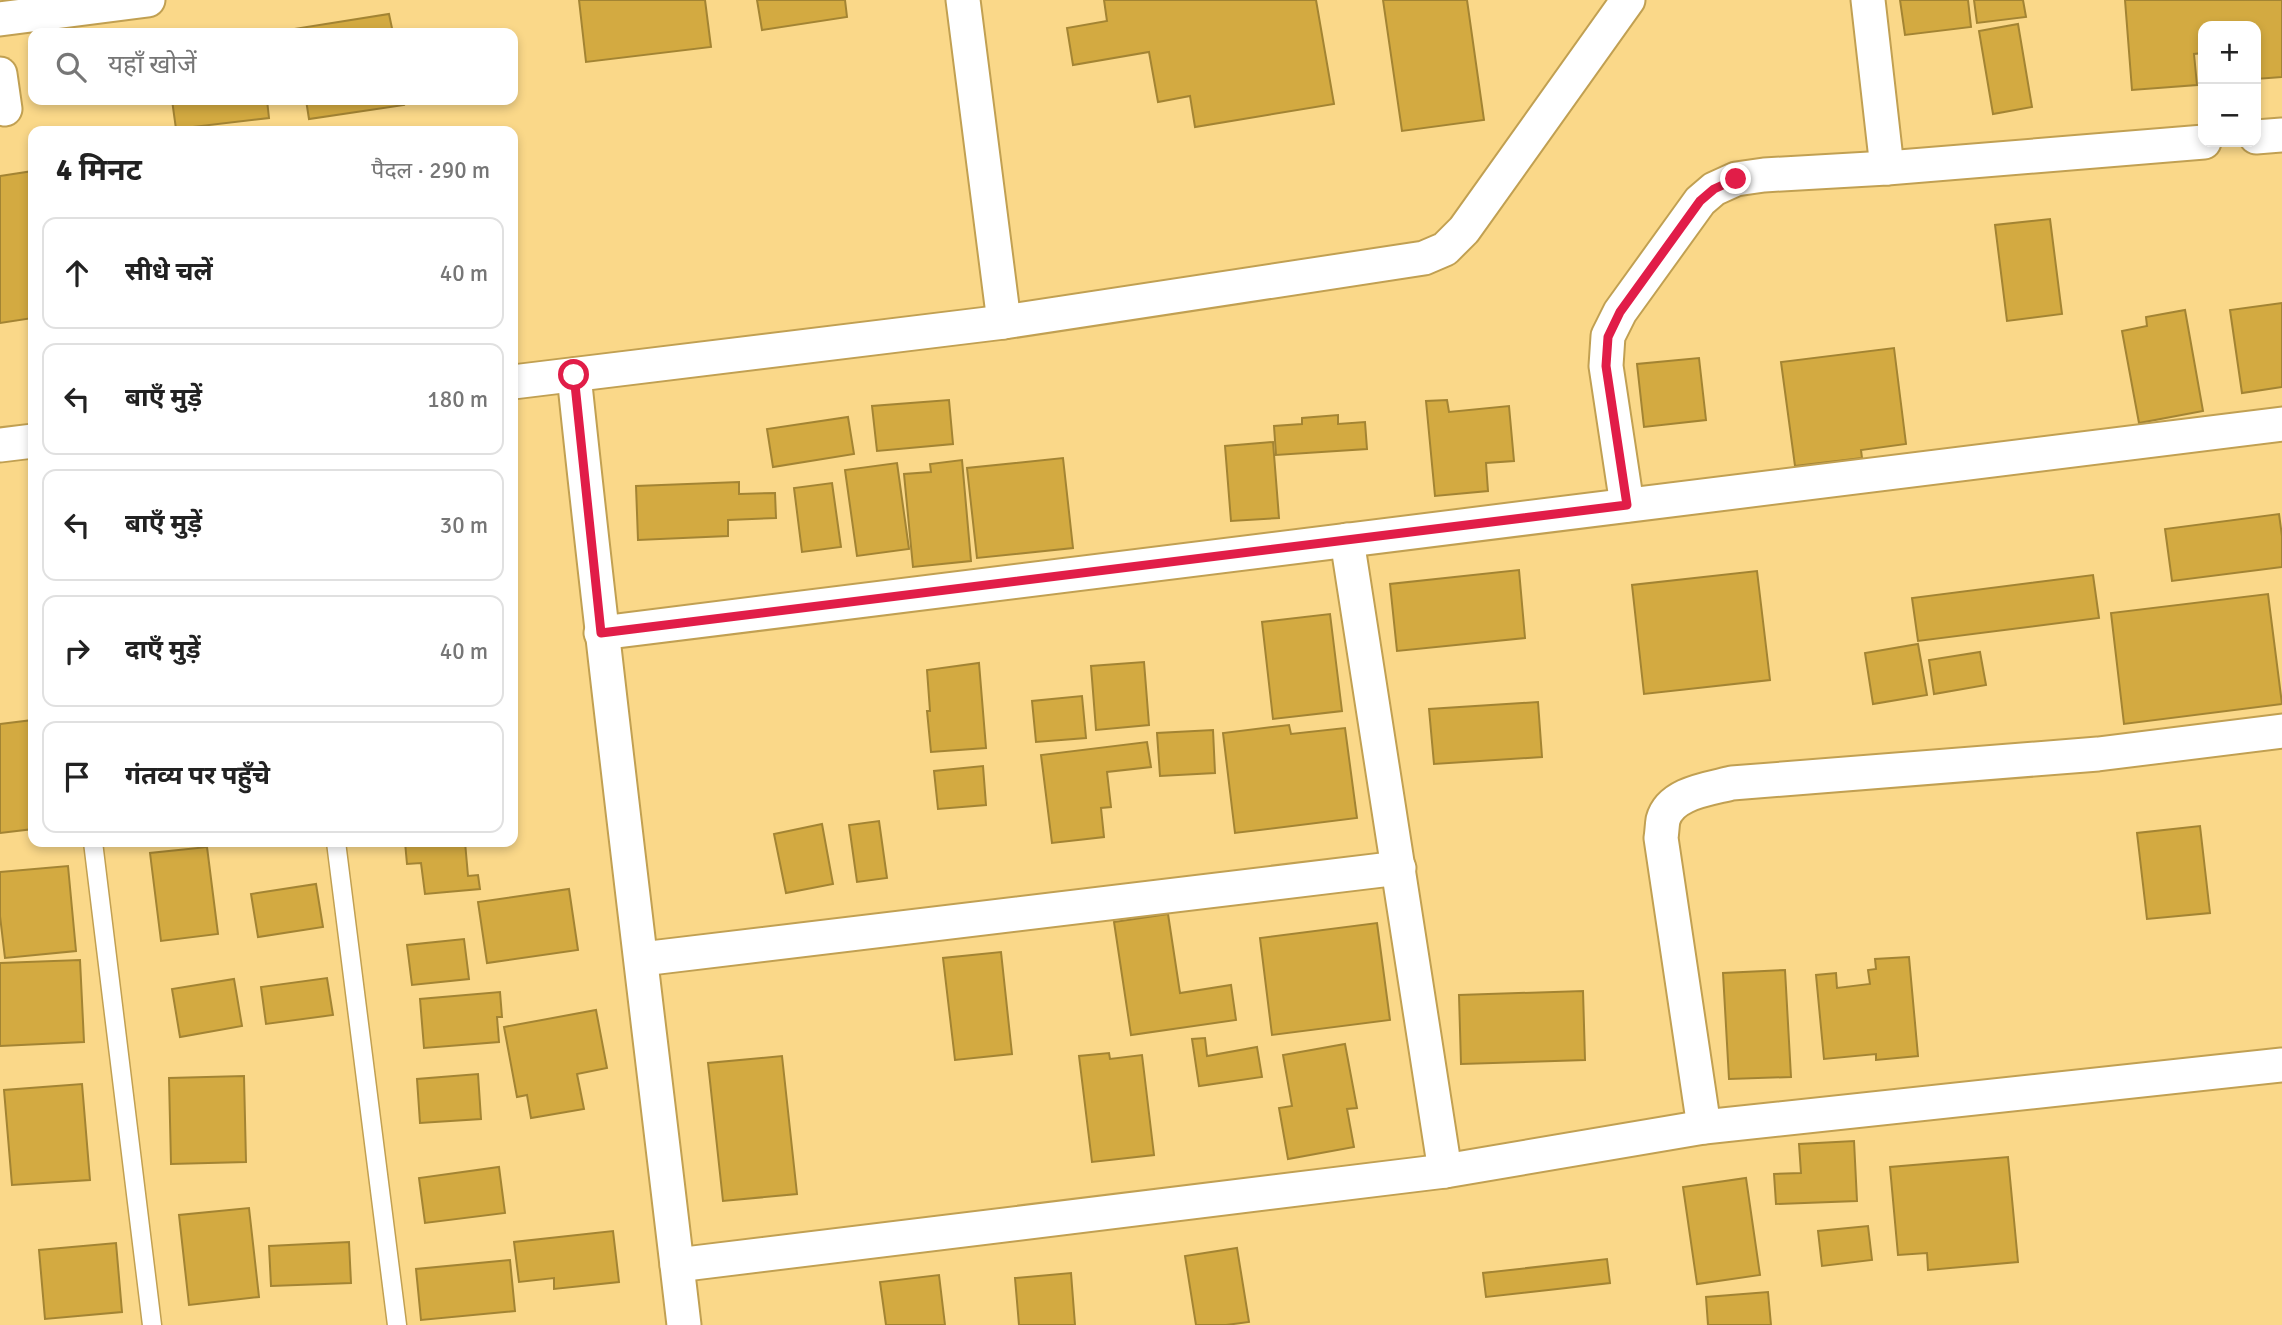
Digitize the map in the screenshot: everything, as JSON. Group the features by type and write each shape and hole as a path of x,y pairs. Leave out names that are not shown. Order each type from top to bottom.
{"street":[{"path":"0,19 148,0"},
{"path":"962,0 1004,322"},
{"path":"518,381 1004,322 1424,258 1445,249 1464,230 1628,0"},
{"path":"1868,0 1887,168"},
{"path":"0,74 5,109"},
{"path":"2261,137 2282,135"},
{"path":"1627,505 1606,366 1608,337 1620,312 1700,201 1714,189 1736,179 1764,175 1887,168 2198,142"},
{"path":"574,375 601,633 684,1325"},
{"path":"601,633 2282,424"},
{"path":"0,445 28,442"},
{"path":"1347,540 1445,1171"},
{"path":"1704,1127 1661,838 1663,818 1671,806 1694,793 1732,783 2098,754 2282,731"},
{"path":"642,959 1399,868"},
{"path":"677,1265 1445,1171 1704,1127 2282,1065"}],"lane":[{"path":"94,847 152,1325"},
{"path":"337,847 397,1325"}],"building":[{"path":"579,0 705,0 711,47 586,62"},
{"path":"757,0 845,0 847,17 762,30"},
{"path":"1104,0 1316,0 1334,104 1195,127 1190,96 1158,102 1149,52 1073,65 1067,28 1107,21"},
{"path":"1383,0 1467,0 1484,120 1402,131"},
{"path":"1900,0 1968,0 1971,27 1905,35"},
{"path":"1974,0 2023,0 2026,17 1977,23"},
{"path":"2125,0 2282,0 2282,77 2261,79 2261,21 2198,21 2198,54 2194,54 2197,85 2132,90"},
{"path":"389,14 392,28 300,28"},
{"path":"2018,24 2032,107 1993,114 1979,31"},
{"path":"173,105 268,105 269,118 201,126 176,126"},
{"path":"307,105 404,105 309,119"},
{"path":"28,172 28,319 0,323 0,176"},
{"path":"2050,219 2062,314 2007,321 1995,225"},
{"path":"2282,303 2282,387 2242,393 2230,310"},
{"path":"2185,310 2203,411 2139,423 2122,331 2147,326 2146,317"},
{"path":"1894,348 1906,444 1861,450 1862,458 1795,466 1781,362"},
{"path":"1699,358 1706,420 1644,427 1637,364"},
{"path":"949,400 953,444 877,451 872,406"},
{"path":"1447,400 1449,412 1509,406 1514,461 1486,463 1488,491 1435,496 1426,401"},
{"path":"1338,415 1338,424 1365,422 1367,449 1276,455 1274,426 1302,424 1302,418"},
{"path":"848,417 854,454 773,467 767,429"},
{"path":"1273,442 1279,518 1231,521 1225,446"},
{"path":"1063,458 1073,548 977,558 967,468"},
{"path":"962,460 971,561 913,567 904,474 931,472 930,464"},
{"path":"897,463 909,549 857,556 845,470"},
{"path":"739,482 739,494 775,493 776,518 728,520 728,536 638,540 636,486"},
{"path":"832,483 841,547 802,552 794,488"},
{"path":"2279,514 2282,567 2172,581 2165,529"},
{"path":"1519,570 1525,638 1397,651 1390,584"},
{"path":"1757,571 1770,680 1644,694 1632,585"},
{"path":"2093,575 2099,618 1918,641 1912,598"},
{"path":"2268,594 2282,704 2124,724 2111,613"},
{"path":"1330,614 1342,711 1273,719 1262,622"},
{"path":"1918,644 1927,695 1873,704 1865,653"},
{"path":"1980,652 1986,685 1934,694 1929,660"},
{"path":"1144,662 1149,725 1096,730 1091,666"},
{"path":"979,663 986,748 931,752 927,670"},
{"path":"1082,696 1086,738 1036,742 1032,701"},
{"path":"1538,702 1542,757 1434,764 1429,709"},
{"path":"28,721 28,830 0,833 0,724"},
{"path":"1289,725 1291,734 1345,728 1357,818 1235,833 1223,733"},
{"path":"1213,730 1215,773 1160,776 1157,733"},
{"path":"1147,742 1151,767 1107,772 1111,807 1101,808 1104,837 1052,843 1041,755"},
{"path":"983,766 986,805 938,809 934,771"},
{"path":"879,821 887,878 857,882 849,825"},
{"path":"822,824 833,884 786,893 774,834"},
{"path":"2200,826 2210,913 2147,919 2137,833"},
{"path":"207,847 218,934 161,941 150,853"},
{"path":"405,847 465,847 468,876 478,875 480,889 425,894 421,863 407,864"},
{"path":"68,866 76,951 5,958 0,916 0,872"},
{"path":"316,884 323,927 258,937 251,894"},
{"path":"569,889 578,950 487,963 478,902"},
{"path":"1168,914 1180,993 1231,985 1236,1020 1131,1035 1114,922"},
{"path":"1377,923 1390,1020 1272,1035 1260,938"},
{"path":"464,939 469,979 412,985 407,945"},
{"path":"1001,952 1012,1054 955,1060 943,958"},
{"path":"1909,957 1918,1056 1876,1060 1876,1054 1824,1059 1816,975 1836,973 1837,988 1870,984 1868,970 1876,969 1875,959"},
{"path":"80,960 84,1042 0,1046 0,963"},
{"path":"1785,970 1791,1077 1729,1079 1723,973"},
{"path":"327,978 333,1015 266,1024 261,987"},
{"path":"234,979 242,1026 180,1037 172,989"},
{"path":"1583,991 1585,1060 1461,1064 1459,995"},
{"path":"500,992 502,1017 497,1017 499,1042 424,1048 420,999"},
{"path":"596,1010 607,1068 577,1074 584,1109 531,1118 527,1095 517,1097 504,1027"},
{"path":"1205,1038 1207,1056 1257,1047 1262,1077 1199,1086 1192,1039"},
{"path":"1345,1044 1357,1108 1347,1109 1354,1147 1288,1159 1279,1108 1292,1106 1283,1055"},
{"path":"1109,1053 1110,1059 1142,1055 1154,1155 1092,1162 1079,1056"},
{"path":"782,1056 797,1194 723,1201 708,1063"},
{"path":"478,1074 481,1119 420,1123 417,1079"},
{"path":"244,1076 246,1162 171,1164 169,1078"},
{"path":"82,1084 90,1180 12,1185 4,1090"},
{"path":"1854,1141 1857,1201 1776,1204 1774,1174 1801,1173 1799,1144"},
{"path":"2008,1157 2018,1262 1928,1270 1927,1253 1898,1255 1890,1167"},
{"path":"499,1167 505,1213 425,1223 419,1178"},
{"path":"1746,1178 1760,1275 1697,1284 1683,1187"},
{"path":"249,1208 259,1297 189,1305 179,1215"},
{"path":"1868,1226 1872,1260 1822,1266 1818,1231"},
{"path":"613,1231 619,1282 554,1289 554,1278 519,1282 514,1242"},
{"path":"349,1242 351,1283 271,1286 269,1246"},
{"path":"116,1243 122,1312 45,1319 39,1250"},
{"path":"1237,1248 1249,1322 1196,1325 1185,1256"},
{"path":"1607,1259 1610,1283 1486,1297 1483,1273"},
{"path":"510,1260 515,1311 421,1320 416,1269"},
{"path":"1071,1273 1075,1325 1019,1325 1015,1278"},
{"path":"939,1275 945,1325 886,1325 880,1282"},
{"path":"1768,1292 1771,1325 1708,1325 1706,1297"}],"route":[{"path":"574,375 601,633 1627,505 1606,366 1608,337 1620,312 1700,201 1714,189 1736,179"}]}
